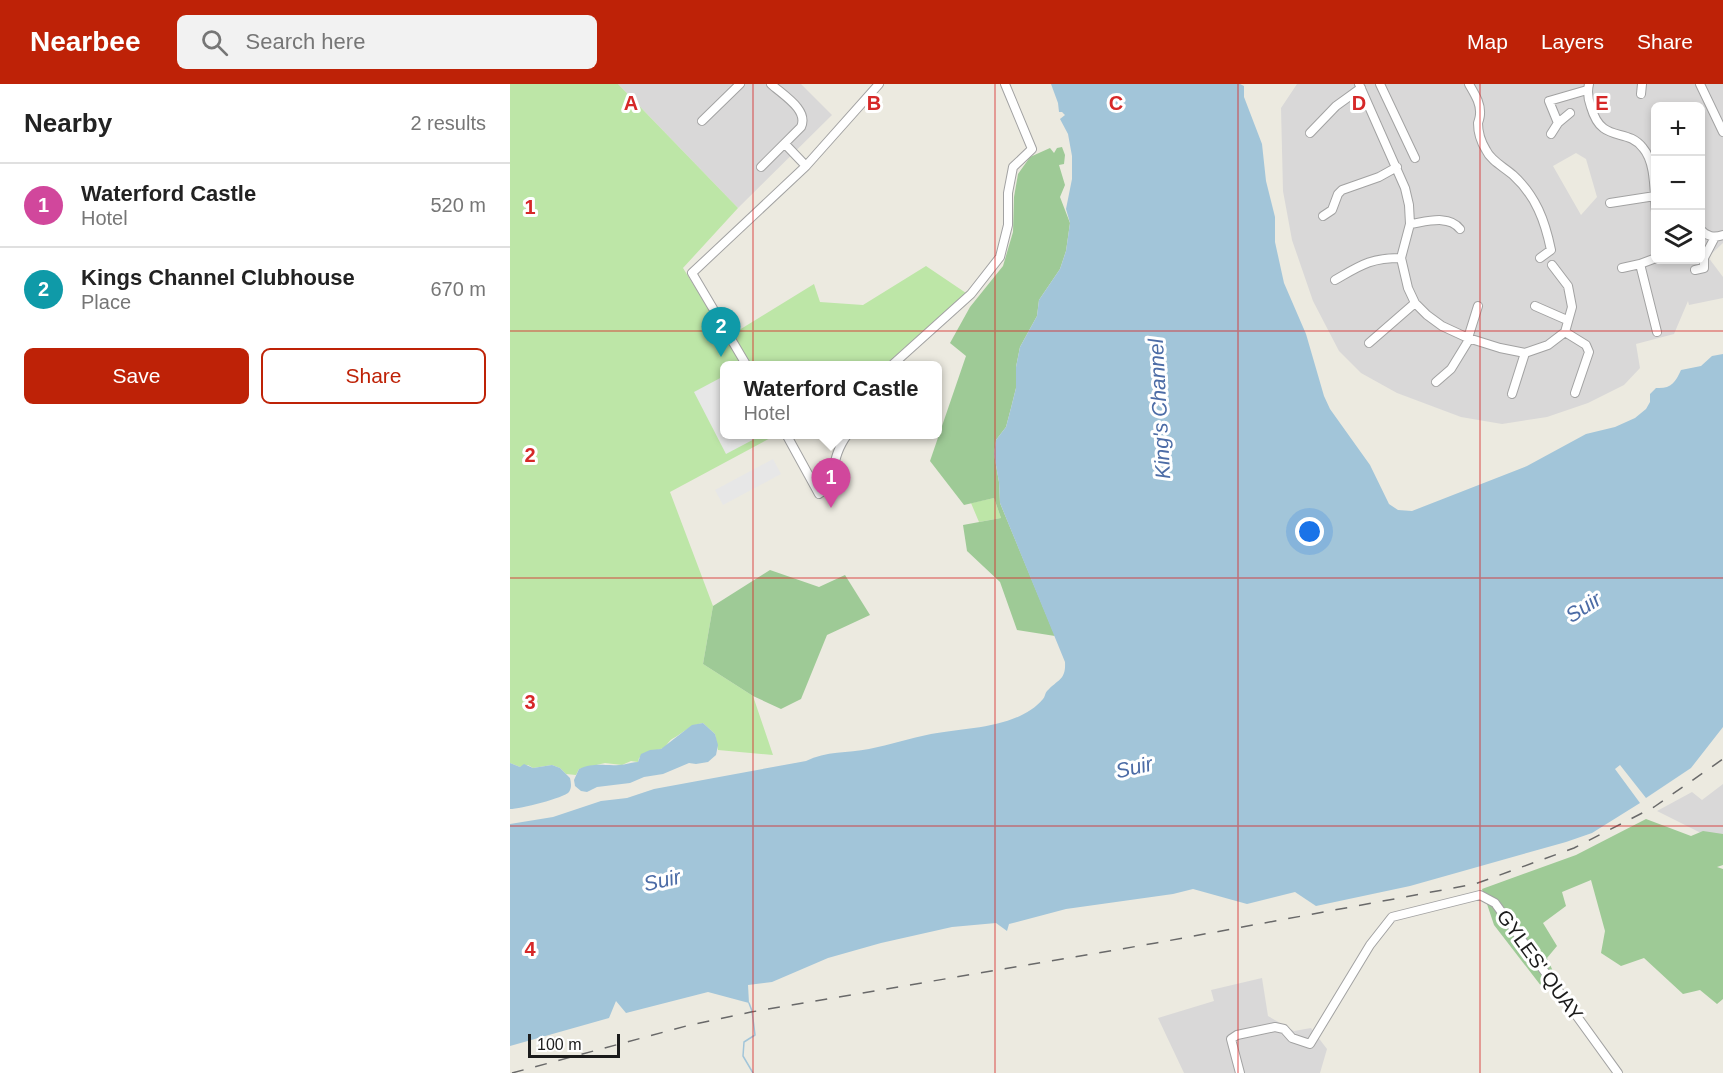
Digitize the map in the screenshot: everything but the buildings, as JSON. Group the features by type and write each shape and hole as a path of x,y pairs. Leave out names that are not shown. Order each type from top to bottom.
{"street":[{"path":"702,121 740,84"},
{"path":"761,167 804,122 799,109 771,84"},
{"path":"744,361 692,273 806,166 879,84"},
{"path":"897,361 971,294 1000,257 1008,225 1008,193 1013,167 1032,149 1005,84"},
{"path":"1380,84 1415,158"},
{"path":"1468,84 1477,98 1481,114 1478,125 1480,139 1487,153 1514,176 1534,200 1546,226 1551,250 1540,258"},
{"path":"1641,94 1642,84"},
{"path":"1700,84 1723,132"},
{"path":"1310,133 1336,106 1360,86 1397,167 1409,205 1410,224 1401,258 1408,288 1415,303 1442,326 1500,348 1525,352 1548,345 1565,332 1572,307 1568,286 1552,265"},
{"path":"1558,123 1549,101 1588,87 1593,114 1599,126 1615,135 1635,140 1644,149 1651,168"},
{"path":"1551,134 1558,123 1570,113"},
{"path":"785,144 806,166"},
{"path":"1323,216 1332,210 1342,190 1379,177 1397,167"},
{"path":"1610,203 1651,197"},
{"path":"1410,224 1448,221 1455,223 1460,229"},
{"path":"1705,233 1708,236 1719,236"},
{"path":"1695,270 1704,268 1704,258 1719,236"},
{"path":"1335,280 1380,258 1401,258"},
{"path":"1622,268 1651,260"},
{"path":"1640,264 1657,332"},
{"path":"1369,343 1415,303"},
{"path":"1436,382 1451,369 1469,338 1478,306"},
{"path":"1534,306 1567,320"},
{"path":"1565,332 1586,345 1590,352 1575,393"},
{"path":"1512,394 1525,352"},
{"path":"788,439 819,494 829,487 831,472 841,443 845,439"},
{"name":"GYLES' QUAY","path":"1240,1073 1231,1040 1237,1035 1275,1027 1284,1029 1292,1038 1310,1044 1370,945 1392,917 1480,895 1495,903 1618,1073"}],"shaded area":[{"path":"618,84 801,84 832,115 738,208"},
{"path":"1297,84 1723,84 1723,243 1708,257 1723,277 1723,298 1689,305 1688,301 1674,334 1636,344 1640,368 1624,385 1588,403 1547,417 1502,424 1461,417 1397,393 1361,373 1339,351 1313,301 1292,240 1283,191 1281,108","holes":["1576,153 1586,159 1597,197 1581,215 1553,166"]},
{"path":"720,378 720,439 754,439 726,454 694,392"},
{"path":"773,459 781,474 723,505 715,490"},
{"path":"1723,784 1723,844 1657,811 1692,792 1702,800"},
{"path":"1262,978 1268,1016 1294,1031 1311,1028 1327,1049 1320,1073 1184,1073 1158,1018 1214,1001 1211,990"}],"green space":[{"path":"510,84 618,84 738,208 683,268 725,335 731,335 814,284 820,302 863,305 926,266 966,293 890,361 720,361 720,439 769,439 670,492 713,606 703,664 753,696 773,755 718,750 715,734 703,723 671,740 663,748 639,758 638,762 631,761 622,765 605,763 579,769 576,775 566,774 560,768 552,765 533,768 528,765 520,767 510,763"},
{"path":"1062,147 1065,155 1064,164 1059,165 1065,185 1060,197 1070,223 1066,251 1060,269 1039,300 1037,316 1020,347 1016,367 1016,388 1006,427 996,440 994,454 1000,503 1055,636 1017,630 1000,582 967,551 963,525 1001,518 994,498 964,505 930,461 938,439 942,439 942,426 966,356 950,343 970,307 1003,266 1013,232 1014,197 1018,174 1030,157 1050,148 1054,153 1057,148"},
{"path":"994,498 1001,518 979,522 971,503"},
{"path":"770,570 819,587 845,575 870,615 827,635 801,699 781,709 753,696 703,664 713,606"},
{"path":"1646,819 1691,836 1703,831 1723,834 1723,865 1717,867 1723,869 1723,999 1717,1004 1700,990 1683,994 1644,958 1621,966 1601,953 1605,931 1591,880 1562,892 1566,906 1543,923 1557,946 1547,958 1556,978 1545,991 1494,925 1482,889 1576,855"}],"water":[{"path":"1051,84 1240,84 1244,86 1244,97 1262,144 1266,181 1275,217 1275,242 1284,283 1306,334 1324,396 1330,409 1370,465 1389,504 1398,510 1412,511 1527,466 1586,434 1615,427 1635,418 1646,409 1650,402 1650,394 1656,388 1672,384 1681,370 1701,366 1712,356 1723,354 1723,727 1691,768 1646,798 1620,765 1615,769 1640,803 1592,833 1410,886 1316,906 1295,892 1247,904 1193,889 1173,894 1066,909 1009,924 1007,931 996,923 952,927 828,958 772,982 748,985 749,1003 708,992 626,1013 616,1001 609,1018 510,1046 510,824 553,817 601,801 627,798 654,789 1006,721 1033,709 1063,676 1065,662 1000,503 994,454 996,440 1006,427 1016,388 1016,367 1020,347 1037,316 1039,300 1060,269 1066,251 1070,223 1066,209 1072,179 1072,156 1068,134 1060,119 1065,115 1059,112"},
{"path":"703,723 715,734 718,745 716,755 708,762 689,763 663,774 644,777 630,783 597,787 587,792 575,786 574,780 579,769 594,765 622,765 638,762 641,754 661,749 692,725"},
{"path":"510,763 520,767 524,764 533,768 552,765 560,768 570,778 570,790 551,800 510,809"}],"waterway":[{"path":"749,1003 755,1035 744,1042 743,1056 753,1073"}],"railway":[{"path":"512,1073 690,1025 751,1012 1156,943 1475,884 1574,848 1654,807 1723,759"}],"place":[{"name":"Kings Channel Clubhouse","path":"721,357"},
{"name":"Waterford Castle","path":"831,508"}],"water label":[{"name":"King's Channel","path":"1159,409"},
{"name":"Suir","path":"1583,607"},
{"name":"Suir","path":"1134,767"},
{"name":"Suir","path":"662,880"}]}
